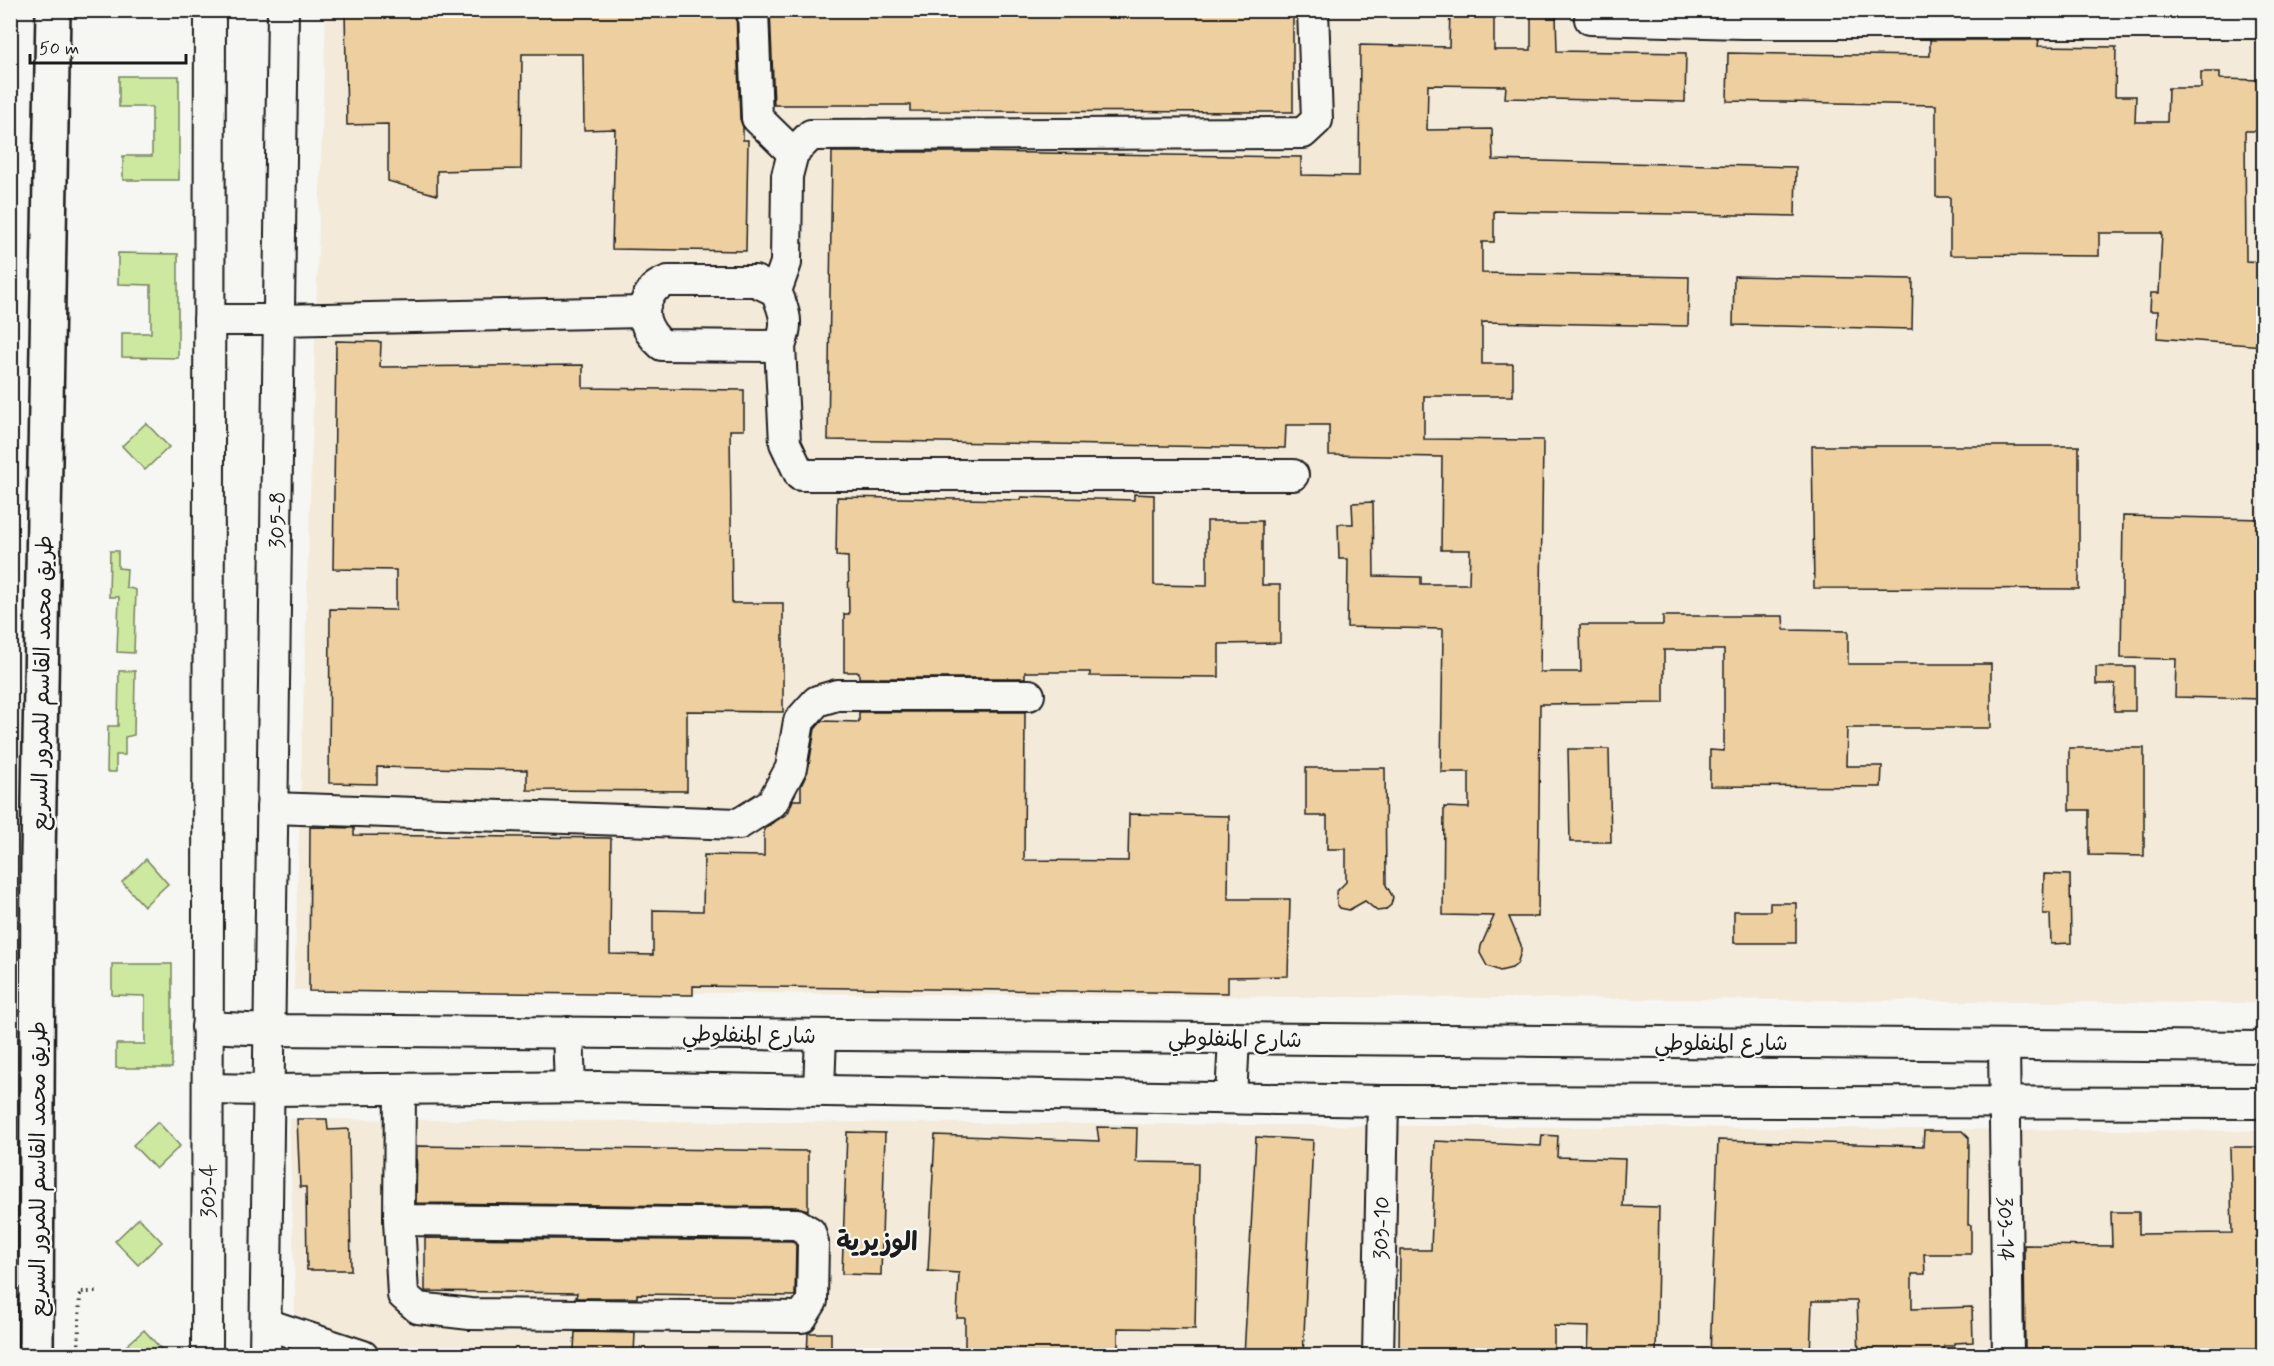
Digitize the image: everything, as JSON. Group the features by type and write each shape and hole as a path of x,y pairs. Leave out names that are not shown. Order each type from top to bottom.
{"highway":[{"name":"طريق محمد القاسم للمرور السريع","path":"36,1356 38,856 53,10"}],"street":[{"path":"207,1027 210,10"},
{"name":"305-8","path":"269,1029 284,10"},
{"path":"753,10 757,118 793,153"},
{"path":"1293,475 800,475 785,443 780,346 786,332 785,314 776,291 786,263 787,176 793,153 812,135 1303,133 1317,120 1313,10"},
{"path":"1590,19 1755,23 2264,23"},
{"path":"776,291 755,281 668,281 652,289 643,312 649,333 662,345 780,346"},
{"path":"209,320 643,312"},
{"path":"272,808 739,824 772,803 791,768 799,721 817,701 837,695 1029,694"},
{"name":"شارع المنفلوطي","path":"207,1027 821,1035 2264,1047"},
{"name":"303-4","path":"207,1027 207,1356"},
{"path":"265,1356 269,1029"},
{"path":"568,1032 570,1087"},
{"path":"819,1090 821,1035"},
{"path":"1231,1098 1234,1038"},
{"name":"303-14","path":"2004,1045 2008,1356"},
{"path":"208,1089 570,1087 1383,1101 2264,1103"},
{"path":"399,1221 797,1224 810,1232 813,1243 813,1301 802,1317 470,1314 418,1308 403,1295 399,1221 400,1089"},
{"name":"303-10","path":"1378,1356 1383,1101"},
{"path":"266,1324 363,1356"}],"path":[{"path":"78,1356 80,1292 97,1292"}],"shaded area":[{"path":"326,11 2263,11 2263,1003 294,990"},
{"path":"289,1119 2263,1131 2263,1355 294,1355 295,1294"}],"green space":[{"path":"119,76 179,76 179,180 123,180 123,156 152,156 152,107 119,107"},
{"path":"118,253 178,254 178,358 122,357 122,333 151,333 151,285 118,284"},
{"path":"146,423 169,447 145,470 122,446"},
{"path":"110,551 118,551 118,568 127,569 126,587 136,590 134,653 117,652 119,597 109,597"},
{"path":"119,671 135,671 134,735 125,737 125,755 116,755 116,772 107,772 108,726 118,726"},
{"path":"146,859 168,884 144,906 122,882"},
{"path":"112,964 172,964 172,1068 116,1068 116,1044 145,1044 145,996 112,995"},
{"path":"158,1122 180,1146 156,1169 133,1145"},
{"path":"139,1218 162,1242 138,1265 115,1241"},
{"path":"144,1330 162,1350 156,1355 131,1355 124,1348"}],"building":[{"path":"345,10 736,10 740,119 743,127 743,140 748,140 746,251 612,249 615,129 584,130 583,54 522,54 521,169 437,171 437,195 388,181 388,124 347,125"},
{"path":"770,10 1293,10 1293,112 910,111 910,105 774,105"},
{"path":"1450,10 1494,10 1494,50 1531,50 1531,10 1549,10 1549,16 1556,16 1557,51 1686,53 1685,102 1505,98 1506,86 1428,85 1427,130 1492,129 1493,160 1796,167 1795,216 1494,211 1494,242 1482,242 1482,273 1689,277 1688,326 1482,322 1482,364 1513,364 1513,396 1424,396 1424,439 1543,440 1540,672 1581,672 1580,625 1663,625 1663,616 1783,616 1784,630 1848,631 1848,664 1991,664 1991,728 1847,728 1846,766 1882,766 1881,787 1710,786 1710,750 1724,751 1724,650 1664,650 1664,703 1540,704 1538,917 1509,917 1521,945 1521,952 1517,964 1500,971 1487,966 1480,953 1494,916 1443,915 1444,807 1469,808 1469,772 1441,772 1443,629 1347,627 1348,559 1339,559 1338,524 1353,524 1352,503 1373,502 1374,576 1421,577 1421,584 1469,584 1470,550 1441,550 1442,457 1329,455 1329,425 1286,425 1285,448 828,440 832,152 1301,157 1301,175 1359,176 1360,45 1449,47"},
{"path":"1930,40 2039,40 2038,46 2116,47 2115,96 2136,96 2135,122 2167,122 2168,88 2201,88 2201,72 2220,72 2220,79 2264,80 2264,131 2245,131 2246,261 2264,262 2264,346 2157,338 2158,311 2150,311 2151,293 2159,293 2162,233 2099,233 2099,256 1950,255 1950,197 1936,197 1936,105 1727,101 1728,53 1930,56"},
{"path":"1734,276 1913,279 1912,329 1733,325"},
{"path":"336,341 381,342 380,367 583,365 583,388 744,390 744,430 730,430 732,603 783,603 783,712 687,711 687,791 527,790 527,770 377,767 377,784 329,783 330,609 396,610 396,570 333,569"},
{"path":"1812,446 2079,446 2079,589 1814,588"},
{"path":"1134,494 1154,495 1154,585 1207,586 1207,521 1262,521 1262,585 1280,585 1280,643 1219,644 1219,677 1090,676 1090,672 1025,672 1025,678 859,678 859,672 844,672 844,614 849,614 848,557 836,556 837,497 1021,500 1021,497 1134,500"},
{"path":"2123,516 2264,519 2264,699 2175,697 2176,659 2121,658"},
{"path":"2096,667 2135,667 2135,711 2114,711 2115,684 2096,684"},
{"path":"859,712 1025,712 1024,860 1128,861 1129,814 1229,816 1228,899 1290,899 1288,976 1228,977 1228,993 693,986 693,995 309,991 310,827 354,828 354,835 611,838 610,954 653,955 653,910 703,911 704,855 764,856 764,829 788,813 793,800 801,800 801,786 808,771 815,729 822,721 859,722"},
{"path":"2069,748 2144,748 2144,856 2089,855 2089,810 2069,810"},
{"path":"1568,749 1609,749 1611,842 1570,842"},
{"path":"1306,768 1385,768 1386,885 1393,897 1391,905 1385,910 1377,911 1365,901 1349,910 1340,908 1337,904 1336,892 1346,882 1346,849 1327,849 1327,816 1306,816"},
{"path":"2044,874 2070,875 2071,943 2051,944 2050,914 2043,914"},
{"path":"1770,903 1796,903 1796,943 1734,943 1734,911 1770,911"},
{"path":"297,1119 327,1119 328,1130 349,1129 351,1270 307,1270 306,1187 300,1187"},
{"path":"1097,1127 1137,1128 1136,1162 1198,1163 1195,1329 1118,1328 1118,1356 965,1356 965,1318 957,1318 959,1273 928,1271 935,1135 1099,1141"},
{"path":"1924,1131 1962,1131 1969,1138 1968,1225 1971,1225 1971,1254 1924,1254 1925,1274 1912,1274 1912,1309 1972,1307 1973,1342 1944,1346 1944,1356 1859,1356 1857,1301 1812,1301 1810,1356 1710,1356 1718,1140 1923,1146"},
{"path":"847,1132 885,1133 881,1275 842,1274"},
{"path":"1542,1135 1558,1136 1557,1157 1625,1159 1623,1206 1659,1207 1656,1356 1588,1356 1589,1327 1554,1326 1554,1356 1399,1356 1400,1250 1431,1250 1435,1141 1541,1146"},
{"path":"1256,1137 1313,1140 1303,1356 1244,1356"},
{"path":"417,1146 808,1151 808,1210 797,1207 416,1203"},
{"path":"2230,1147 2264,1147 2264,1356 2034,1356 2034,1349 2025,1349 2024,1245 2112,1246 2111,1212 2139,1212 2139,1234 2232,1233"},
{"path":"425,1238 792,1241 796,1245 795,1296 637,1294 637,1298 576,1298 577,1293 425,1291"},
{"path":"575,1332 635,1333 634,1354 574,1350"},
{"path":"808,1333 831,1333 831,1356 807,1356"}],"district":[{"name":"الوزيرية","path":"877,1241"}]}
